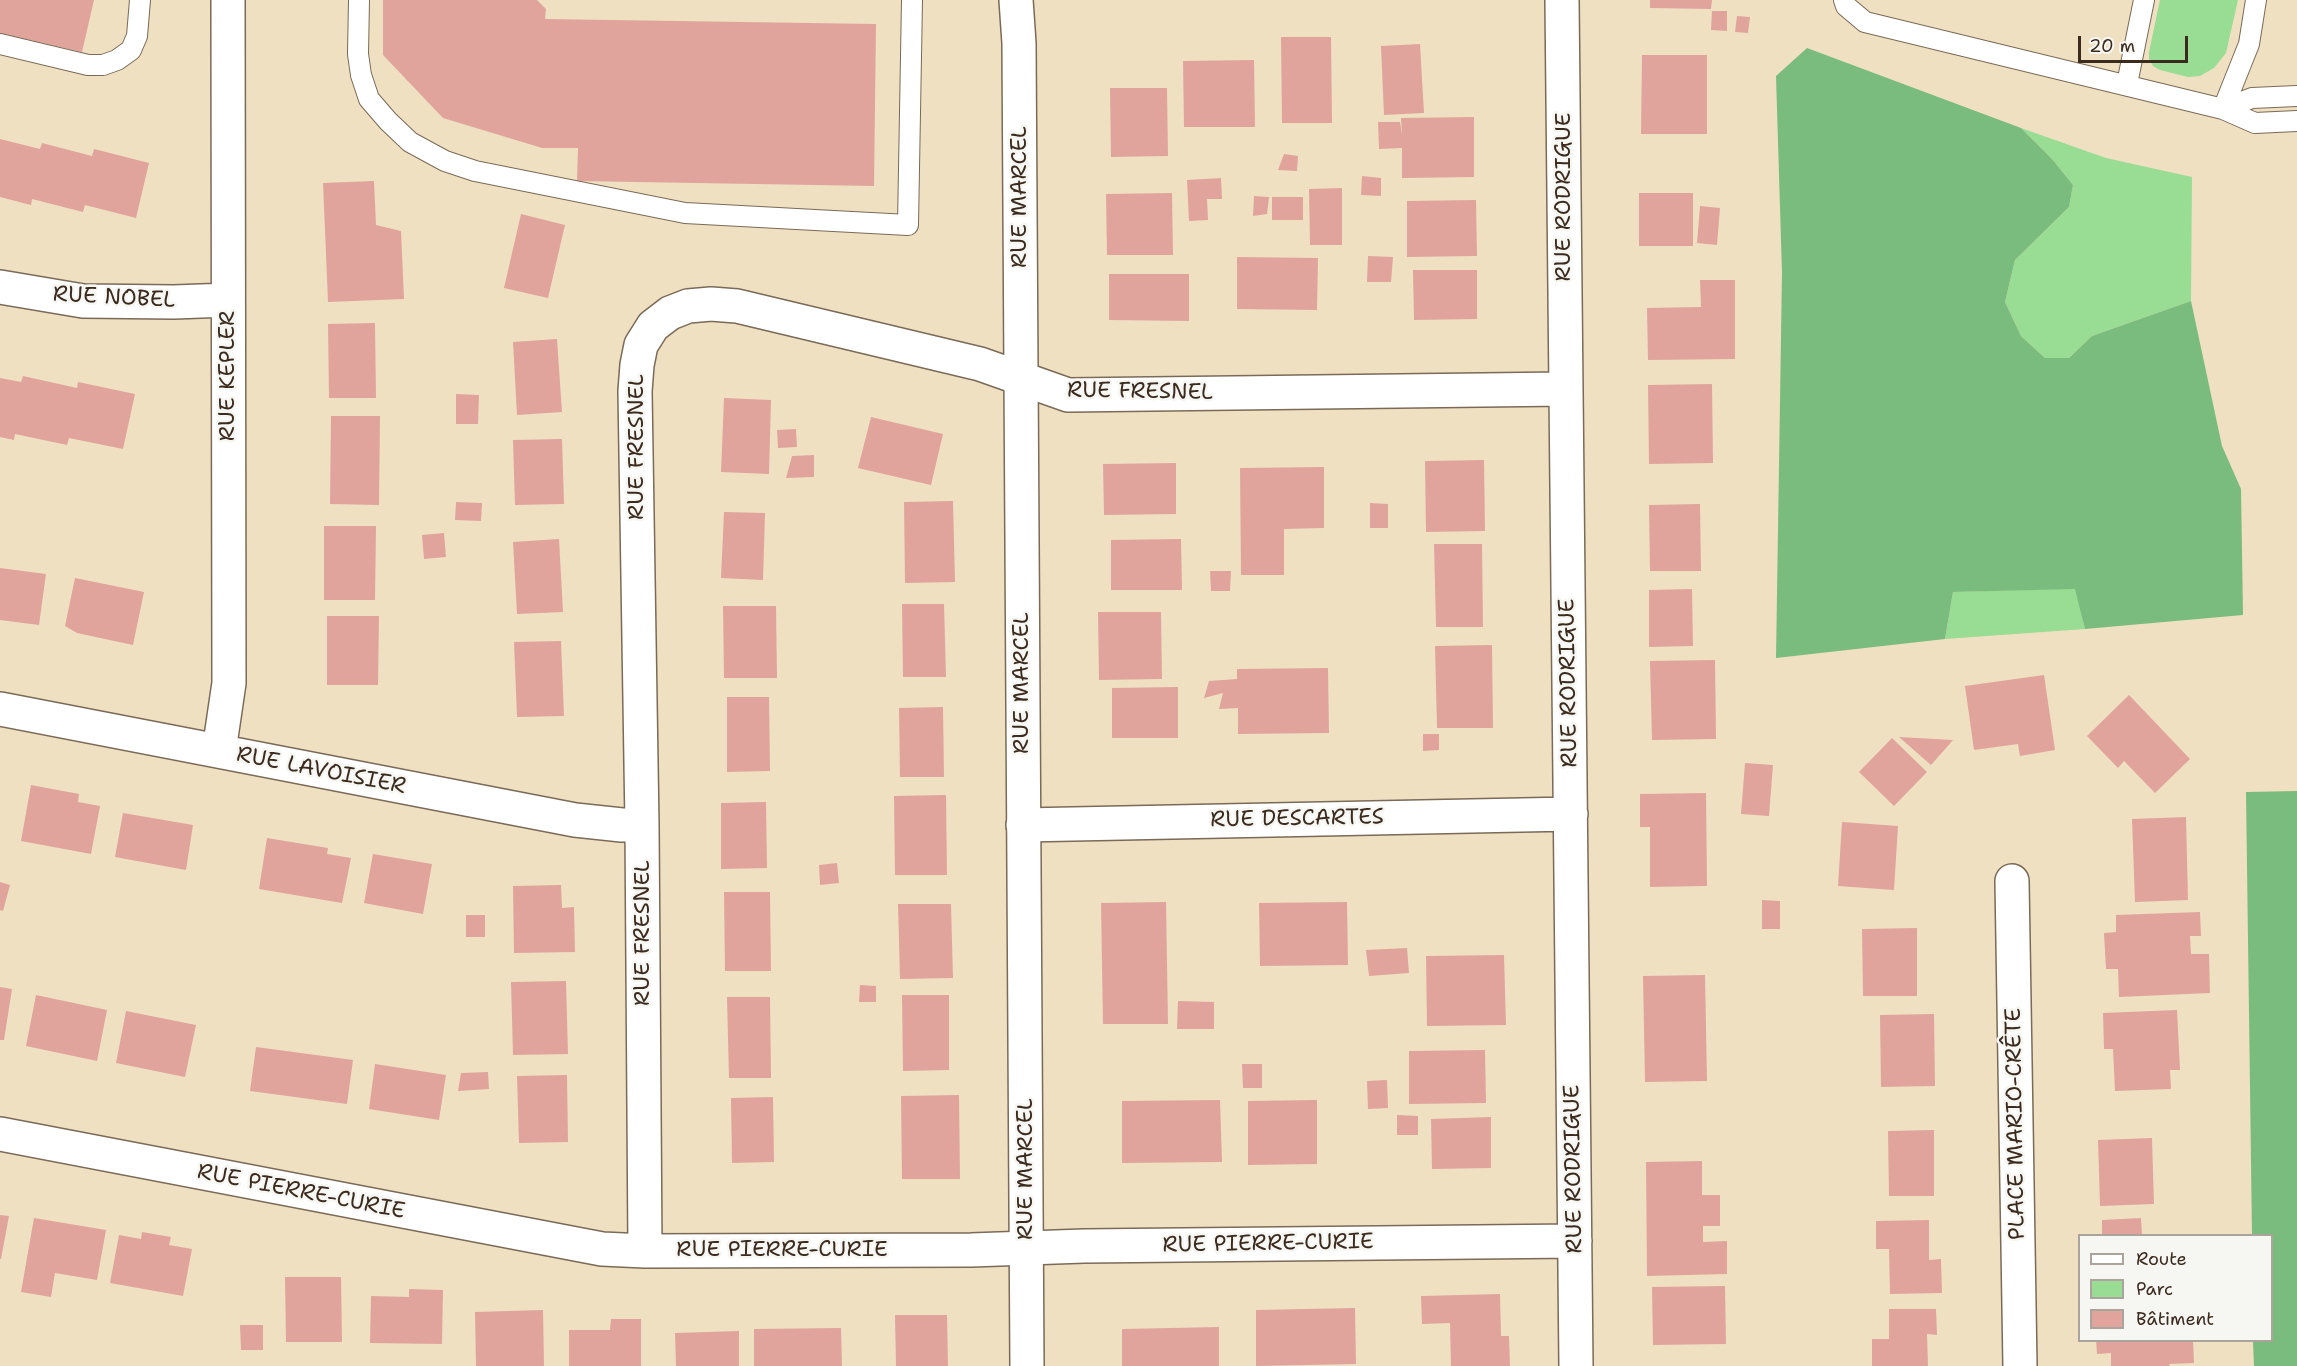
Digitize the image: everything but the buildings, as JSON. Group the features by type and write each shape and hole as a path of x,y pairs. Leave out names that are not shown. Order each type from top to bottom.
{"street":[{"name":"RUE KEPLER","path":"219,751 229,683 228,0"},
{"name":"RUE MARCEL","path":"1016,0 1019,42 1027,1366"},
{"name":"RUE RODRIGUE","path":"1562,0 1576,1366"},
{"name":"RUE NOBEL","path":"0,287 83,301 228,300"},
{"name":"RUE FRESNEL","path":"645,1251 642,825 635,391 641,345 653,327 670,313 688,306 711,304 737,306 980,364 1068,395 1566,389"},
{"name":"RUE LAVOISIER","path":"0,709 575,820 642,825"},
{"name":"RUE DESCARTES","path":"1023,825 1571,814"},
{"name":"PLACE MARIO-CRÊTE","path":"2013,881 2020,1366"},
{"name":"RUE PIERRE-CURIE","path":"0,1134 579,1245 645,1251 971,1250 1026,1247 1575,1241"}],"lane":[{"path":"0,44 88,65 103,65 117,60 131,50 137,36 140,0"},
{"path":"359,0 358,54 361,75 369,99 388,121 411,141 445,161 475,171 685,213 908,225 912,0"},
{"path":"1844,0 1846,6 1865,22 2127,84 2223,109 2255,123 2297,121"},
{"path":"2127,84 2144,0"},
{"path":"2223,109 2249,44 2256,0"},
{"path":"2223,109 2252,98 2297,96"}],"green space":[{"path":"2160,0 2238,0 2226,53 2214,68 2200,76 2188,77 2153,66 2149,59 2149,52"},
{"path":"1807,48 2021,128 2052,159 2073,185 2069,207 2015,260 2005,302 2021,336 2045,358 2069,358 2092,336 2191,301 2222,446 2241,489 2243,615 2085,629 2075,589 1953,592 1945,639 1776,658 1782,273 1776,76"},
{"path":"2021,128 2106,158 2192,177 2191,301 2092,336 2069,358 2045,358 2021,336 2005,302 2015,260 2069,207 2073,185 2052,159"},
{"path":"2076,588 2085,629 1945,639 1953,592"},
{"path":"2297,791 2297,1366 2254,1366 2253,1342 2273,1342 2273,1234 2252,1234 2246,792"}]}
